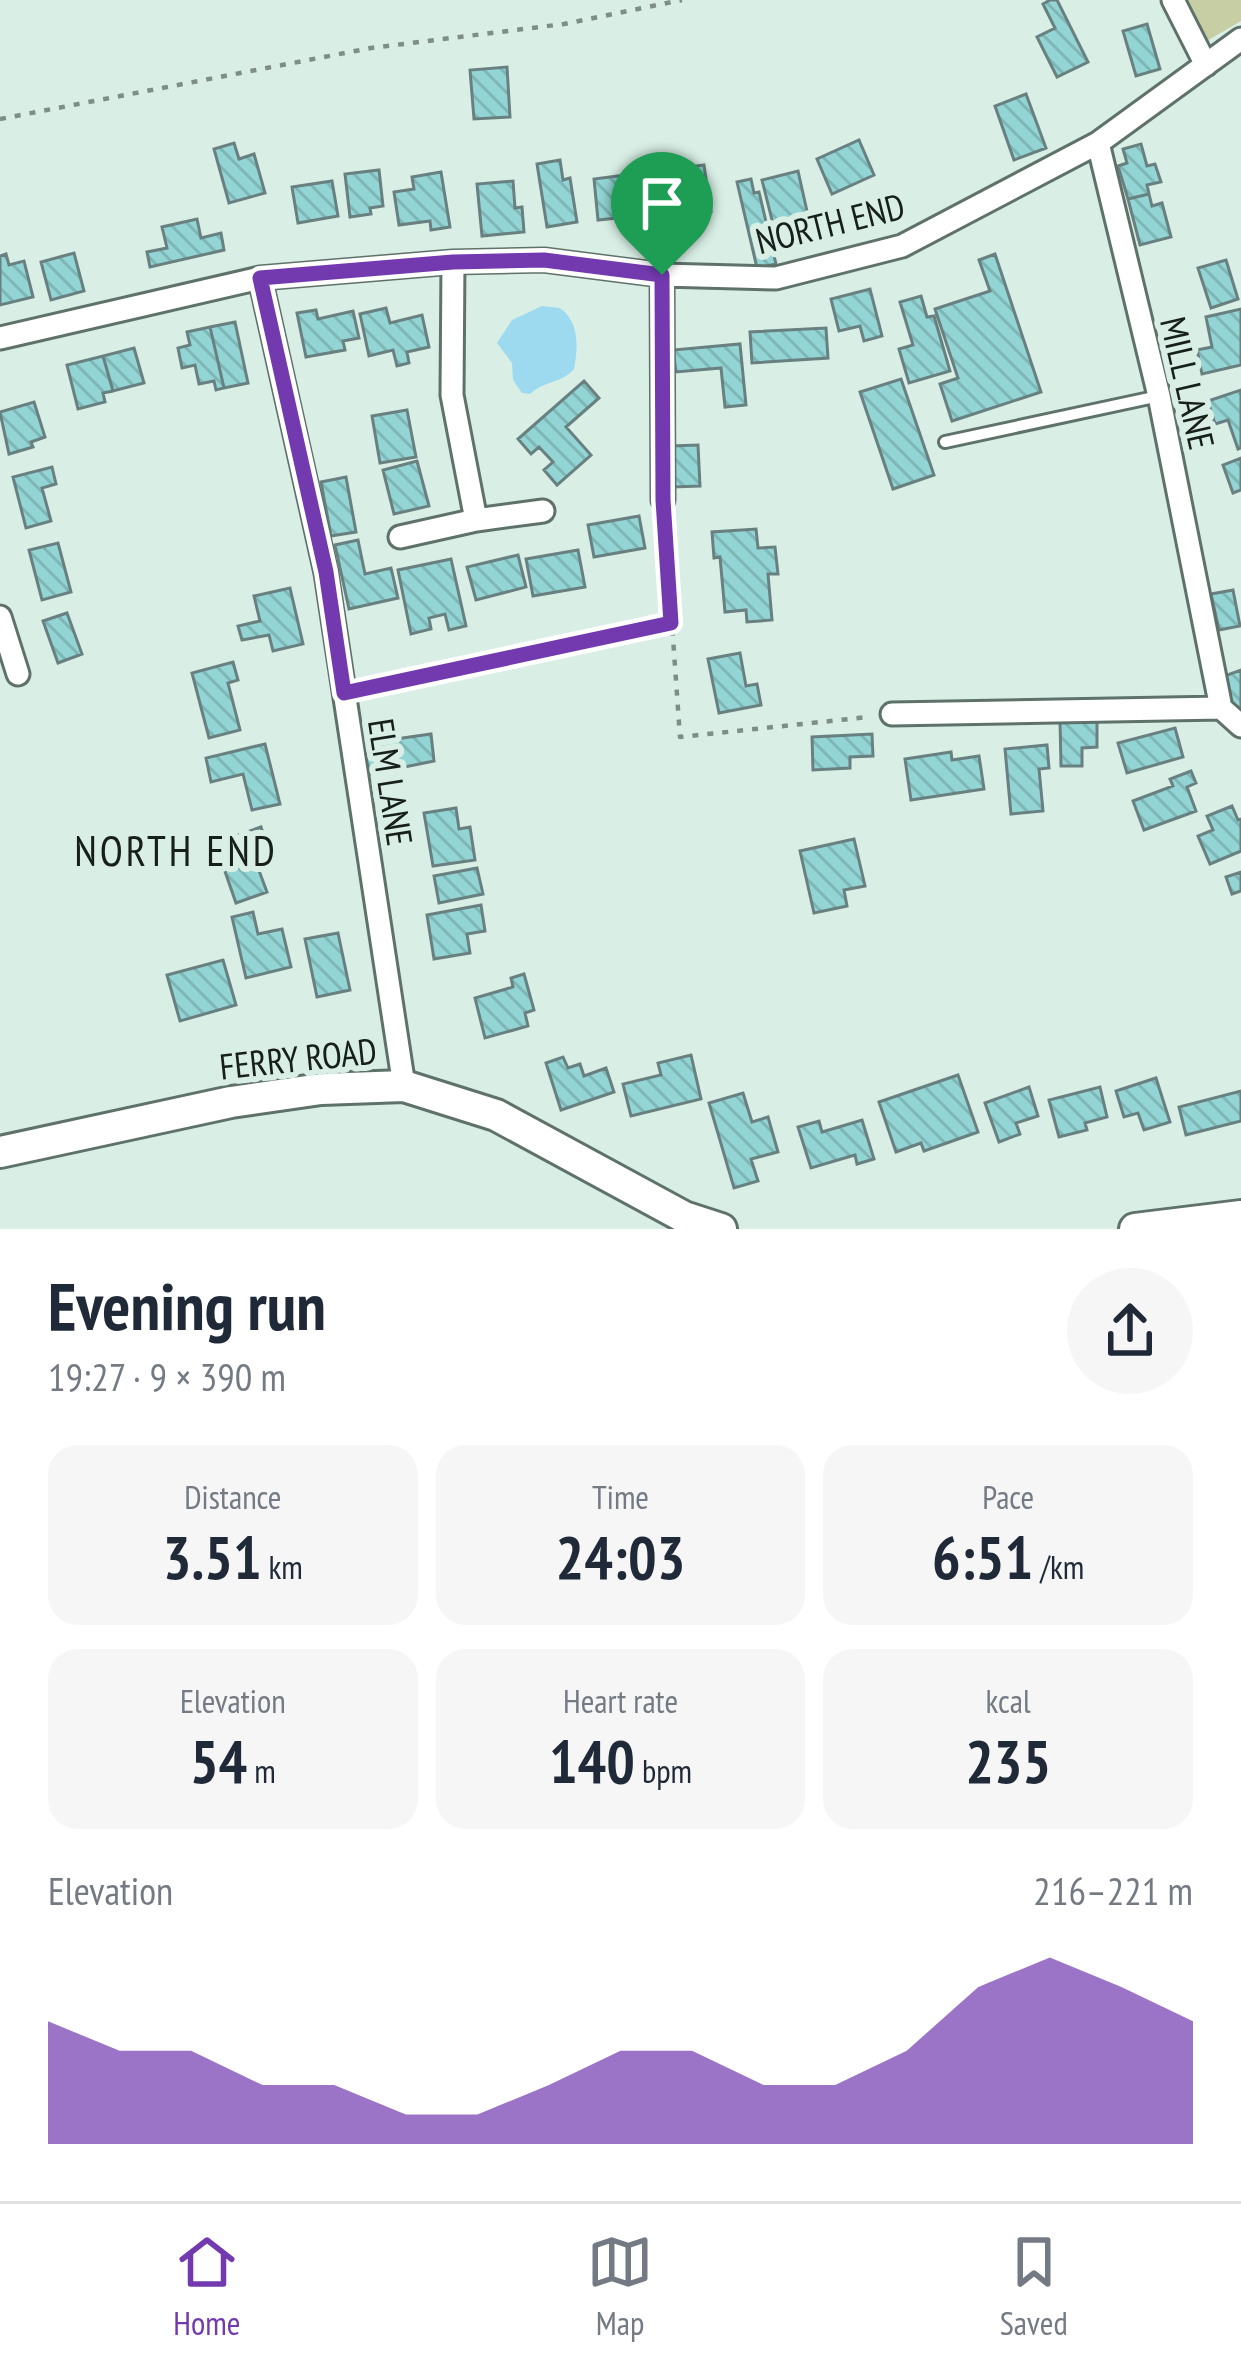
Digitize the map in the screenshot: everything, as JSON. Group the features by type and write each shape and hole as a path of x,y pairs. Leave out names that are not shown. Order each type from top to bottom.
{"street":[{"path":"1173,0 1206,65"},
{"name":"NORTH END","path":"0,338 260,278 453,262 544,260 662,275 776,278 902,246 1098,143 1241,39"},
{"name":"MILL LANE","path":"1098,143 1159,396 1221,708"},
{"path":"453,262 452,395 476,520"},
{"path":"662,275 663,500"},
{"name":"ELM LANE","path":"260,278 326,572 404,1086"},
{"path":"400,537 543,511"},
{"path":"0,617 18,674"},
{"path":"892,714 1221,708 1241,726"},
{"name":"FERRY ROAD","path":"0,1152 231,1102 321,1089 404,1086 496,1115 684,1217 721,1229"},
{"path":"1135,1229 1241,1216"}],"lane":[{"path":"945,442 1159,396"}],"path":[{"path":"0,119 371,48 565,24 682,0"},
{"path":"663,500 680,737 892,714"},
{"path":"344,693 671,623"}],"green space":[{"path":"1179,0 1241,0 1241,21 1205,42"}],"water":[{"path":"542,306 560,308 571,321 577,344 574,369 530,394 522,393 513,380 512,363 497,343 512,320"}],"building":[{"path":"1057,0 1088,62 1057,77 1037,37 1055,28 1043,4"},
{"path":"1147,24 1160,69 1136,76 1123,31"},
{"path":"507,67 510,117 474,119 470,70"},
{"path":"1026,94 1046,148 1014,160 995,106"},
{"path":"859,140 874,175 832,194 817,159"},
{"path":"234,143 239,159 254,154 265,193 229,203 214,149"},
{"path":"1141,144 1147,166 1155,164 1161,182 1147,185 1149,194 1128,199 1118,166 1127,163 1123,149"},
{"path":"560,160 563,180 570,178 577,222 547,227 537,164"},
{"path":"704,165 711,212 653,220 647,173"},
{"path":"379,170 383,206 370,208 371,214 350,217 345,174"},
{"path":"798,171 809,220 774,228 762,180"},
{"path":"441,172 450,227 431,230 430,221 399,225 394,192 414,189 412,177"},
{"path":"641,173 646,215 598,220 594,179"},
{"path":"751,179 754,193 759,192 776,264 757,268 737,182"},
{"path":"332,181 338,216 298,223 292,187"},
{"path":"513,181 515,208 522,207 524,232 482,236 477,184"},
{"path":"1149,194 1152,206 1162,203 1171,237 1140,245 1128,199"},
{"path":"197,219 201,238 221,233 224,250 150,267 147,252 167,248 162,227"},
{"path":"74,253 84,291 51,300 41,262"},
{"path":"6,254 9,265 24,261 33,297 0,305 0,256"},
{"path":"995,254 1041,392 952,421 940,384 958,378 935,309 990,291 979,260"},
{"path":"1226,260 1238,299 1211,308 1198,268"},
{"path":"870,289 882,336 864,341 860,326 839,331 831,299"},
{"path":"921,296 927,317 934,316 950,371 909,383 899,349 913,345 900,302"},
{"path":"386,308 390,323 422,315 429,347 407,352 409,363 397,366 393,350 369,356 360,314"},
{"path":"1241,309 1241,365 1202,374 1197,350 1212,347 1206,317"},
{"path":"316,310 318,319 353,311 359,338 343,341 345,350 306,357 297,313"},
{"path":"235,322 248,383 224,388 210,327"},
{"path":"210,327 224,388 216,390 214,381 199,384 195,365 182,368 178,348 190,345 187,332"},
{"path":"826,328 828,358 752,363 750,332"},
{"path":"740,344 746,405 725,407 721,368 676,372 673,350"},
{"path":"134,348 144,383 113,391 103,356"},
{"path":"103,356 113,391 103,393 105,402 78,409 67,365"},
{"path":"901,379 934,475 893,489 860,392"},
{"path":"584,381 599,398 566,427 591,455 557,485 544,470 553,462 539,447 531,454 518,439"},
{"path":"1241,390 1238,449 1228,420 1215,424 1208,401"},
{"path":"34,402 45,437 31,442 33,447 9,454 0,412"},
{"path":"407,410 416,457 380,463 372,416"},
{"path":"698,445 700,486 672,487 670,446"},
{"path":"1241,458 1241,490 1233,493 1223,465"},
{"path":"417,461 429,506 394,514 383,470"},
{"path":"52,467 56,484 42,488 51,521 26,528 13,477"},
{"path":"346,477 356,532 331,536 321,482"},
{"path":"639,516 645,548 594,557 588,525"},
{"path":"756,529 758,548 775,547 778,574 768,574 772,620 747,622 746,610 725,612 720,557 714,558 712,532"},
{"path":"358,540 365,574 391,568 398,598 349,609 335,545"},
{"path":"58,543 71,592 42,600 29,550"},
{"path":"578,550 585,587 533,596 526,559"},
{"path":"518,555 526,587 476,600 467,567"},
{"path":"451,559 466,626 449,630 445,614 429,618 431,629 411,634 398,570"},
{"path":"290,588 303,644 273,651 269,635 242,640 238,626 260,621 254,596"},
{"path":"1233,590 1240,626 1219,630 1211,594"},
{"path":"67,613 82,654 58,663 43,621"},
{"path":"740,653 746,686 757,684 761,705 719,713 708,659"},
{"path":"233,662 238,680 228,683 240,730 209,738 192,673"},
{"path":"1241,670 1241,708 1233,711 1222,677"},
{"path":"1060,720 1097,720 1097,747 1082,748 1082,766 1061,766"},
{"path":"1175,728 1183,757 1127,773 1118,743"},
{"path":"431,734 434,761 365,775 360,744"},
{"path":"872,734 873,756 850,757 850,768 813,770 812,737"},
{"path":"265,744 280,804 252,810 243,774 211,782 206,758"},
{"path":"1047,745 1049,768 1039,769 1043,811 1011,814 1005,749"},
{"path":"951,752 952,760 979,756 984,789 911,800 905,759"},
{"path":"1191,771 1196,783 1187,787 1196,811 1144,830 1133,801 1173,786 1170,779"},
{"path":"1232,806 1241,819 1241,851 1210,864 1198,836 1213,830 1207,816"},
{"path":"456,808 459,829 470,827 475,860 433,866 424,813"},
{"path":"261,827 270,855 255,860 267,892 236,903 215,843"},
{"path":"854,839 865,886 844,890 847,906 814,913 800,851"},
{"path":"477,868 483,894 439,903 434,876"},
{"path":"1241,872 1241,891 1232,894 1226,877"},
{"path":"481,905 485,931 467,934 470,953 434,959 427,915"},
{"path":"253,912 258,934 282,929 291,967 246,978 232,917"},
{"path":"338,933 350,990 317,997 305,939"},
{"path":"223,960 236,1005 180,1021 167,975"},
{"path":"524,974 534,1010 525,1013 528,1026 485,1038 475,998 513,987 511,978"},
{"path":"691,1055 701,1099 631,1116 623,1084 661,1075 658,1063"},
{"path":"563,1057 568,1068 580,1064 584,1076 606,1068 614,1092 561,1110 546,1063"},
{"path":"958,1075 978,1132 924,1151 921,1143 896,1152 879,1102"},
{"path":"1156,1078 1170,1122 1144,1130 1138,1113 1124,1117 1116,1091"},
{"path":"1029,1087 1038,1116 1016,1123 1020,1134 999,1142 985,1103"},
{"path":"1100,1087 1107,1117 1085,1123 1087,1130 1059,1137 1049,1100"},
{"path":"1241,1091 1241,1121 1186,1135 1179,1107"},
{"path":"743,1093 752,1122 768,1117 778,1152 751,1159 758,1181 734,1188 709,1103"},
{"path":"862,1120 874,1159 857,1164 855,1155 811,1168 798,1127 819,1121 822,1132"}],"district":[{"name":"NORTH END","path":"176,850"}],"route":[{"path":"544,260 662,275 663,500 671,623 344,693 326,572 260,278 453,262 544,260"}]}
